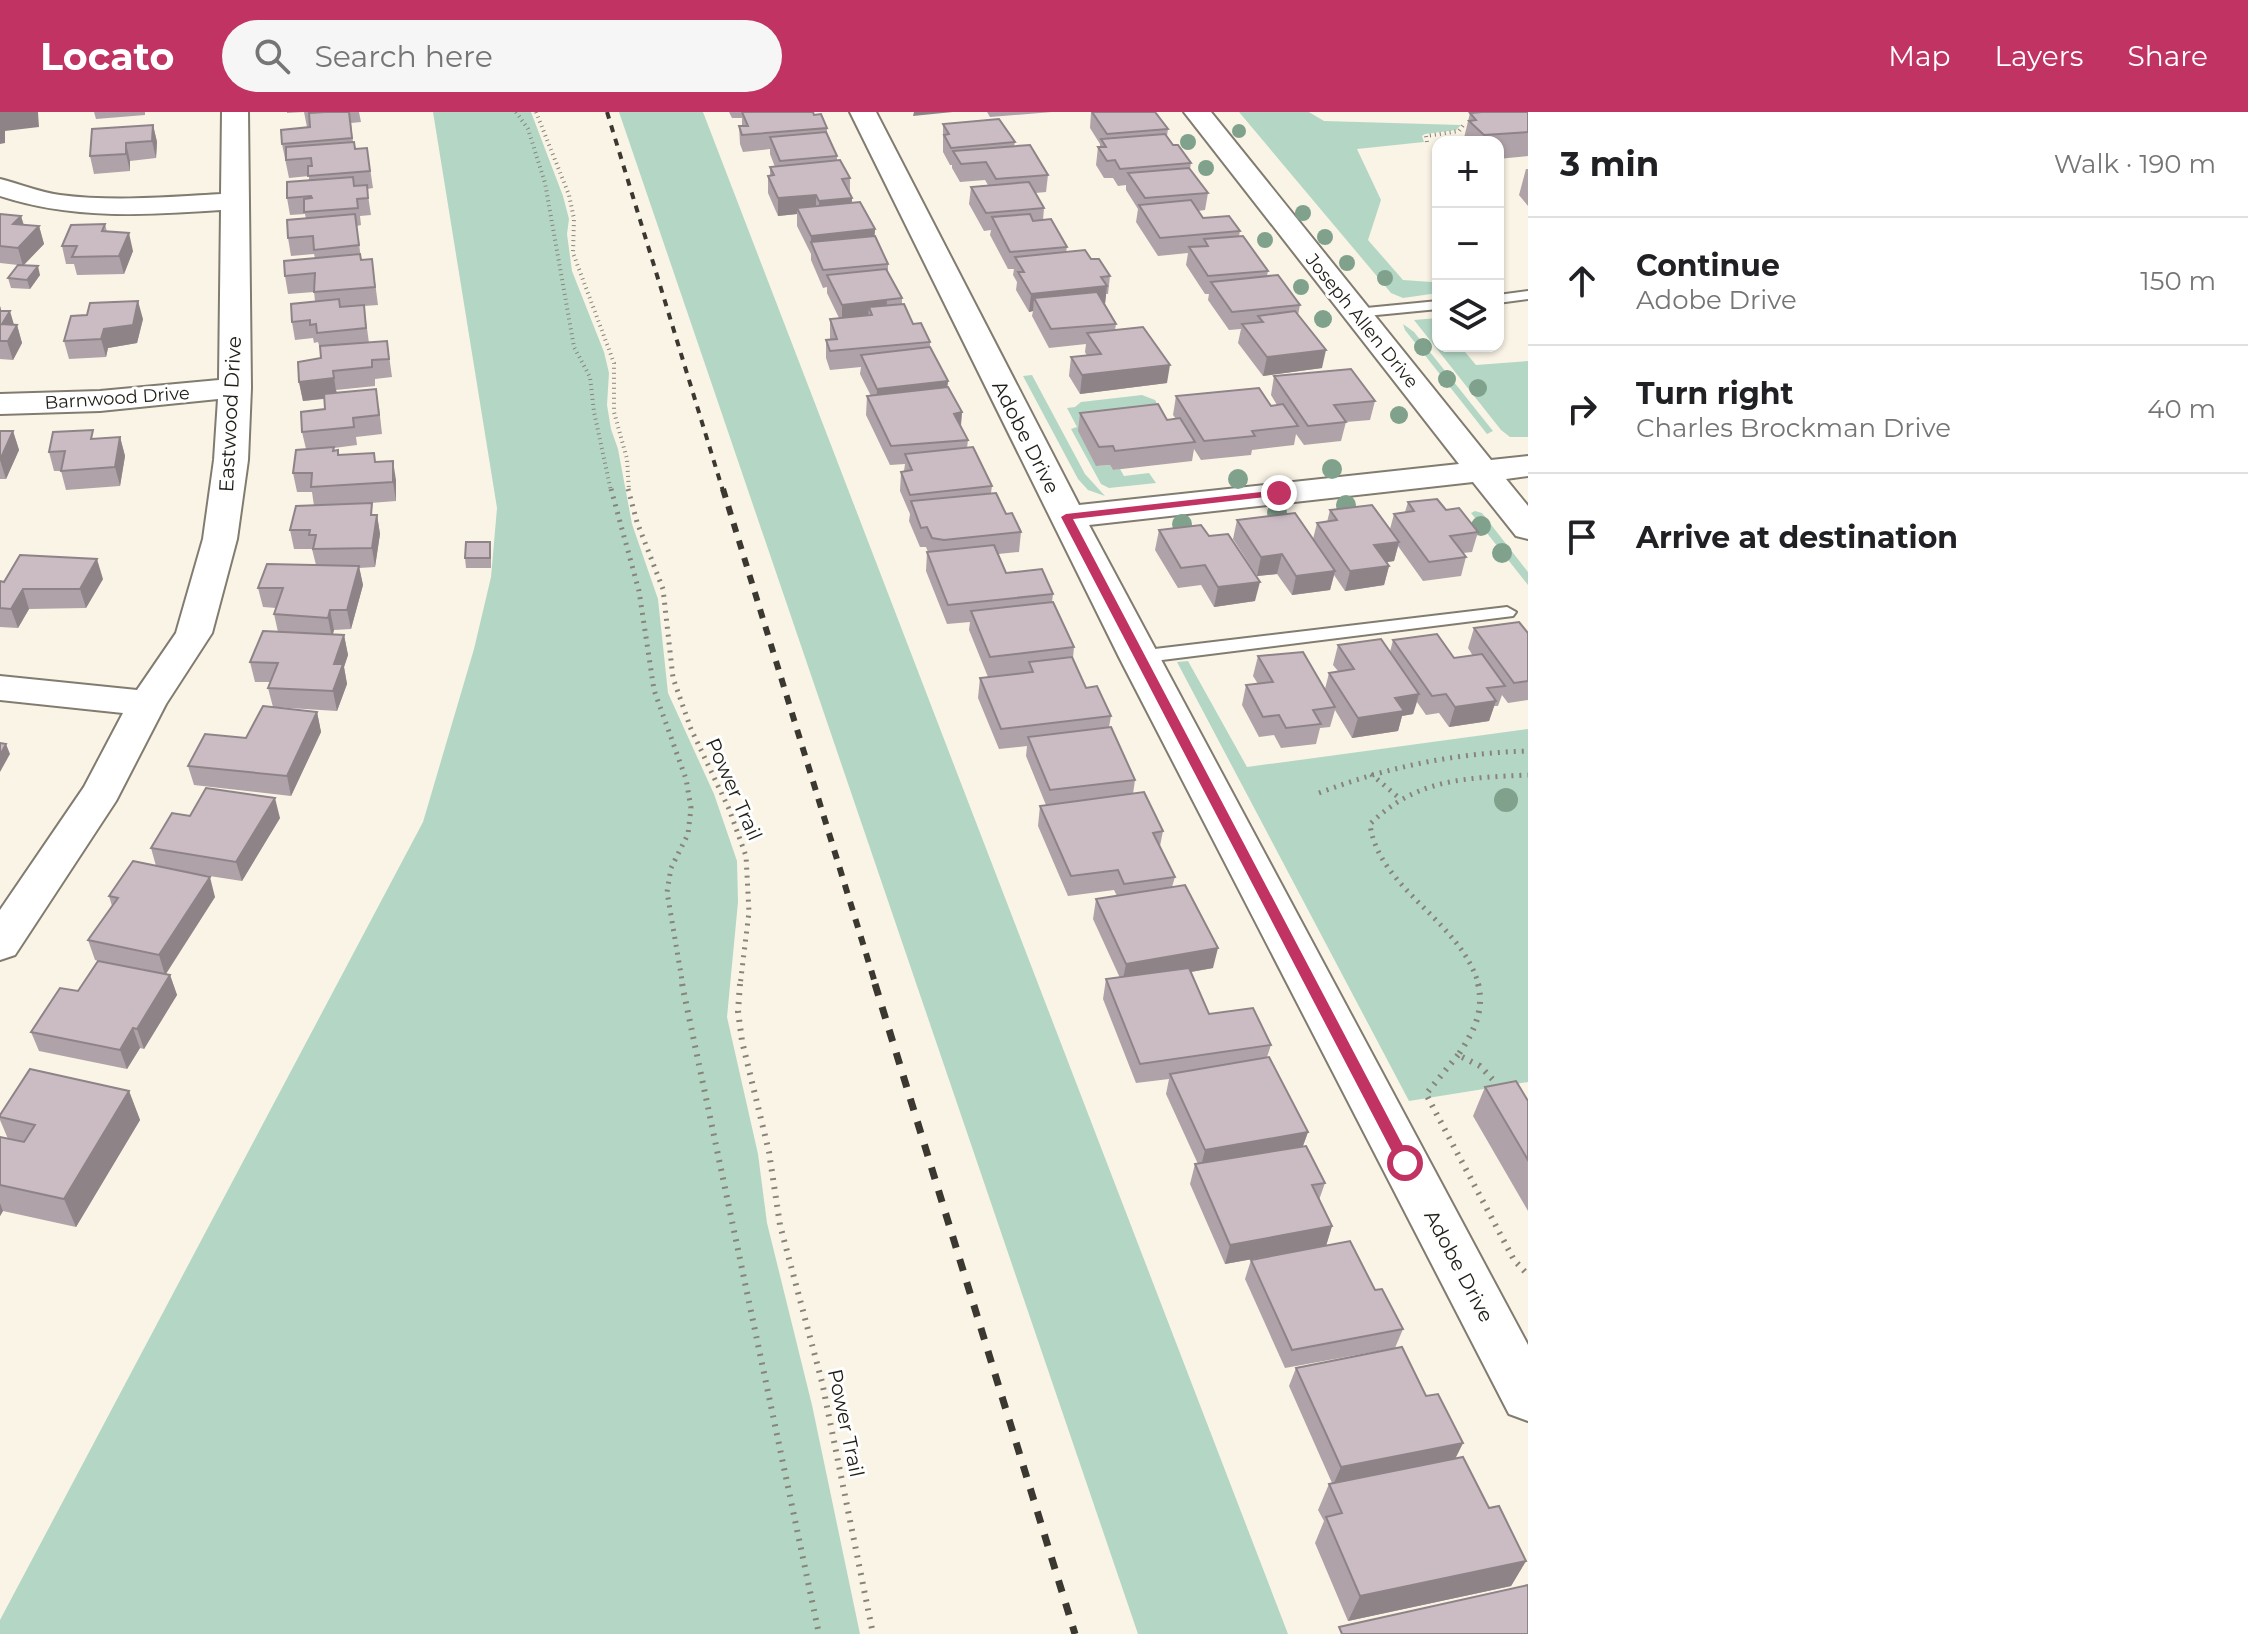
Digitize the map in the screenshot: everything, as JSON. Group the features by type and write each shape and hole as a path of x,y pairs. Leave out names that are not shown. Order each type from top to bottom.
{"street":[{"name":"Eastwood Drive","path":"0,944 102,791 147,703 194,633 220,539 231,460 235,388 235,112"},
{"name":"Adobe Drive","path":"863,112 1138,657 1516,1349 1528,1397"},
{"name":"Joseph Allen Drive","path":"1197,112 1528,529"},
{"path":"0,187 22,196 75,206 116,208 233,201"},
{"name":"Barnwood Drive","path":"0,404 100,401 235,388"},
{"path":"1066,517 1528,466"},
{"path":"0,688 147,703"}],"lane":[{"path":"1504,298 1528,295"},
{"path":"1356,313 1432,306"},
{"path":"1138,657 1507,612"}],"path":[{"path":"516,112 528,129 545,183 574,347 590,377 594,412 611,490 639,591 654,690 689,793 688,834 671,868 667,892 688,1019 819,1634"},
{"name":"Power Trail","path":"536,112 569,195 574,219 573,253 614,363 614,412 627,459 628,488 637,522 663,589 673,678 691,729 729,809 746,856 749,912 738,1011 742,1041 769,1152 780,1225 822,1382 873,1634"},
{"path":"1427,142 1426,136 1459,131 1464,124"},
{"path":"1319,793 1370,773 1435,758 1486,751 1528,751"},
{"path":"1370,773 1398,797"},
{"path":"1528,775 1428,785 1398,797 1370,824 1370,841 1393,873 1454,941 1480,989 1481,1001 1475,1030 1426,1094 1514,1260 1528,1275"},
{"path":"1458,1055 1480,1066 1496,1083"}],"green space":[{"path":"433,112 531,112 563,196 569,219 567,234 572,271 604,352 609,373 607,405 611,429 618,449 632,524 658,599 668,693 714,794 737,861 738,902 727,1017 758,1154 767,1223 812,1405 860,1634 0,1634 0,1620 423,822 474,649 491,577 497,508"},
{"path":"619,112 703,112 1288,1634 1138,1634"},
{"path":"1239,112 1309,112 1324,121 1461,125 1456,130 1425,134 1422,136 1424,142 1357,149 1381,200 1368,240 1403,280 1432,282 1432,294 1403,298 1391,293"},
{"path":"1432,318 1432,343 1414,320"},
{"path":"1403,324 1414,332 1493,431 1487,434"},
{"path":"1439,352 1465,352 1476,365 1528,361 1528,437 1510,437 1501,430"},
{"path":"1032,375 1085,474 1105,496 1088,490 1078,479 1023,376"},
{"path":"1142,395 1155,400 1177,437 1096,466 1110,465 1113,470 1120,469 1124,476 1149,473 1156,483 1109,488 1101,484 1071,429 1077,427 1067,408 1081,402"},
{"path":"1471,513 1482,513 1528,572 1528,585"},
{"path":"1188,661 1247,767 1528,729 1528,1082 1409,1101 1177,662"}],"building":[{"path":"349,112 352,138 282,144 281,130 310,127 309,113"},
{"path":"742,112 813,112 814,115 821,114 827,128 742,135 739,126 748,126"},
{"path":"1092,112 1155,112 1168,129 1107,134"},
{"path":"1528,112 1528,132 1484,135 1469,121 1476,120 1470,113"},
{"path":"999,119 1015,142 951,148 944,135 949,134 943,124"},
{"path":"153,125 152,141 126,143 126,154 90,156 92,129"},
{"path":"826,132 837,156 780,161 770,137"},
{"path":"1165,134 1191,163 1120,169 1115,160 1107,161 1098,147 1106,147 1101,139"},
{"path":"354,142 355,149 367,148 370,171 308,176 311,158 286,160 286,147"},
{"path":"1030,145 1048,175 996,179 986,162 961,164 953,151"},
{"path":"840,160 850,178 842,179 852,198 819,201 816,195 778,198 768,176 774,175 770,167"},
{"path":"1189,168 1208,193 1145,198 1128,173"},
{"path":"353,177 354,186 367,185 368,198 357,199 358,208 304,212 304,199 311,196 287,198 287,182"},
{"path":"1029,182 1044,208 986,213 971,187"},
{"path":"1191,200 1203,218 1229,216 1240,231 1160,238 1139,205"},
{"path":"860,202 875,229 811,236 797,208"},
{"path":"0,214 21,216 13,224 39,226 18,248 0,246"},
{"path":"355,214 359,245 314,250 313,236 288,238 287,220"},
{"path":"1030,214 1033,221 1051,219 1067,247 1010,252 992,217"},
{"path":"105,224 102,231 129,233 119,256 72,257 77,246 62,246 71,225"},
{"path":"875,236 888,264 823,270 811,242"},
{"path":"1243,236 1268,271 1208,276 1189,247 1208,246 1204,239"},
{"path":"1085,250 1091,259 1099,259 1110,276 1101,277 1107,286 1031,294 1018,272 1024,272 1015,257"},
{"path":"360,254 361,260 372,259 375,287 314,292 315,273 285,276 284,261"},
{"path":"18,265 38,266 27,280 8,278"},
{"path":"886,269 902,298 842,305 827,275"},
{"path":"1278,275 1300,305 1232,312 1211,282"},
{"path":"1097,292 1116,324 1051,329 1034,298"},
{"path":"339,299 340,307 364,305 366,328 317,333 316,324 310,325 310,320 292,322 291,304"},
{"path":"138,301 133,325 104,329 101,339 64,341 71,316 87,315 90,303"},
{"path":"904,304 913,324 921,323 930,342 830,351 826,340 837,339 830,319 872,315 869,307"},
{"path":"0,311 10,311 2,324 17,325 8,341 0,341"},
{"path":"1295,311 1326,350 1267,357 1242,324 1263,322 1258,316"},
{"path":"1143,327 1170,365 1082,375 1071,357 1101,354 1087,333"},
{"path":"387,341 389,359 372,360 372,367 333,371 334,378 299,382 298,362 321,358 320,346"},
{"path":"930,347 948,381 877,389 861,355"},
{"path":"1351,369 1375,401 1334,405 1346,422 1308,426 1274,376"},
{"path":"948,387 962,412 954,414 968,440 891,446 867,396"},
{"path":"1259,388 1271,406 1283,404 1298,426 1252,431 1255,436 1204,441 1176,396"},
{"path":"376,389 379,415 353,418 354,427 302,432 301,412 325,409 324,394"},
{"path":"1158,404 1167,420 1180,418 1195,442 1115,451 1113,446 1099,447 1080,413"},
{"path":"93,430 91,439 120,437 115,467 61,471 65,451 49,452 53,432"},
{"path":"0,431 13,431 0,460"},
{"path":"334,447 333,451 338,450 338,455 374,453 375,462 393,461 393,482 311,487 312,473 293,473 296,450"},
{"path":"973,447 992,486 910,495 901,472 912,470 905,454"},
{"path":"996,493 1006,514 1012,513 1021,532 944,540 932,538 927,527 921,528 911,501"},
{"path":"1437,499 1446,510 1459,508 1478,532 1450,536 1466,557 1429,562 1394,514 1414,511 1408,502"},
{"path":"372,503 371,515 377,515 372,548 313,549 316,535 309,535 310,530 290,530 296,506"},
{"path":"1372,505 1399,542 1374,545 1389,566 1350,571 1317,523 1337,520 1330,510"},
{"path":"1295,513 1335,571 1296,576 1282,554 1261,557 1237,520"},
{"path":"1201,525 1209,536 1228,534 1260,582 1218,587 1205,565 1181,568 1159,530"},
{"path":"466,542 490,542 490,558 465,558"},
{"path":"994,545 1006,573 1042,569 1053,594 948,605 927,552"},
{"path":"20,555 97,559 80,589 23,589 11,609 0,608 0,581 4,582"},
{"path":"267,564 359,566 347,610 330,610 328,618 274,614 283,588 258,588"},
{"path":"1053,602 1074,647 990,657 971,611"},
{"path":"1519,622 1528,633 1528,681 1514,683 1474,628"},
{"path":"263,631 344,635 334,664 343,664 333,691 268,688 278,663 250,662"},
{"path":"1437,634 1454,658 1482,654 1505,686 1487,688 1496,701 1455,707 1446,694 1432,696 1393,640"},
{"path":"1381,639 1419,694 1395,698 1404,711 1358,718 1329,673 1354,669 1338,645"},
{"path":"1303,652 1335,707 1313,710 1321,724 1286,728 1279,715 1263,717 1246,685 1273,682 1258,656"},
{"path":"1072,657 1086,688 1097,686 1111,716 1001,729 980,678 1033,672 1029,662"},
{"path":"263,706 317,712 287,776 188,766 205,734 246,738"},
{"path":"1111,727 1135,780 1050,790 1028,737"},
{"path":"206,788 275,798 236,862 151,848 172,813 190,816"},
{"path":"1144,792 1163,831 1153,833 1175,877 1124,884 1118,870 1071,876 1040,806"},
{"path":"133,861 210,877 159,955 88,940 118,898 109,896"},
{"path":"1185,885 1218,948 1126,964 1096,899"},
{"path":"98,961 170,975 137,1029 133,1028 120,1050 31,1032 60,988 78,991"},
{"path":"1189,968 1209,1014 1253,1008 1271,1045 1140,1064 1106,979"},
{"path":"1269,1057 1308,1132 1205,1150 1170,1074"},
{"path":"30,1069 129,1091 64,1199 0,1185 0,1137 24,1142 35,1125 0,1117"},
{"path":"1516,1081 1528,1101 1528,1160 1485,1087"},
{"path":"1306,1146 1325,1183 1312,1185 1332,1226 1230,1245 1195,1164"},
{"path":"1350,1241 1375,1290 1382,1289 1403,1329 1292,1350 1251,1260"},
{"path":"1402,1347 1426,1396 1438,1394 1463,1443 1341,1467 1296,1368"},
{"path":"1463,1457 1489,1508 1499,1506 1526,1561 1360,1596 1326,1517 1342,1513 1329,1484"},
{"path":"1528,1585 1528,1634 1342,1634 1339,1627"}],"railway":[{"path":"607,112 723,491"},
{"path":"723,489 876,986"},
{"path":"875,984 1075,1634"}],"route":[{"path":"1279,493 1066,517 1405,1163"}]}
